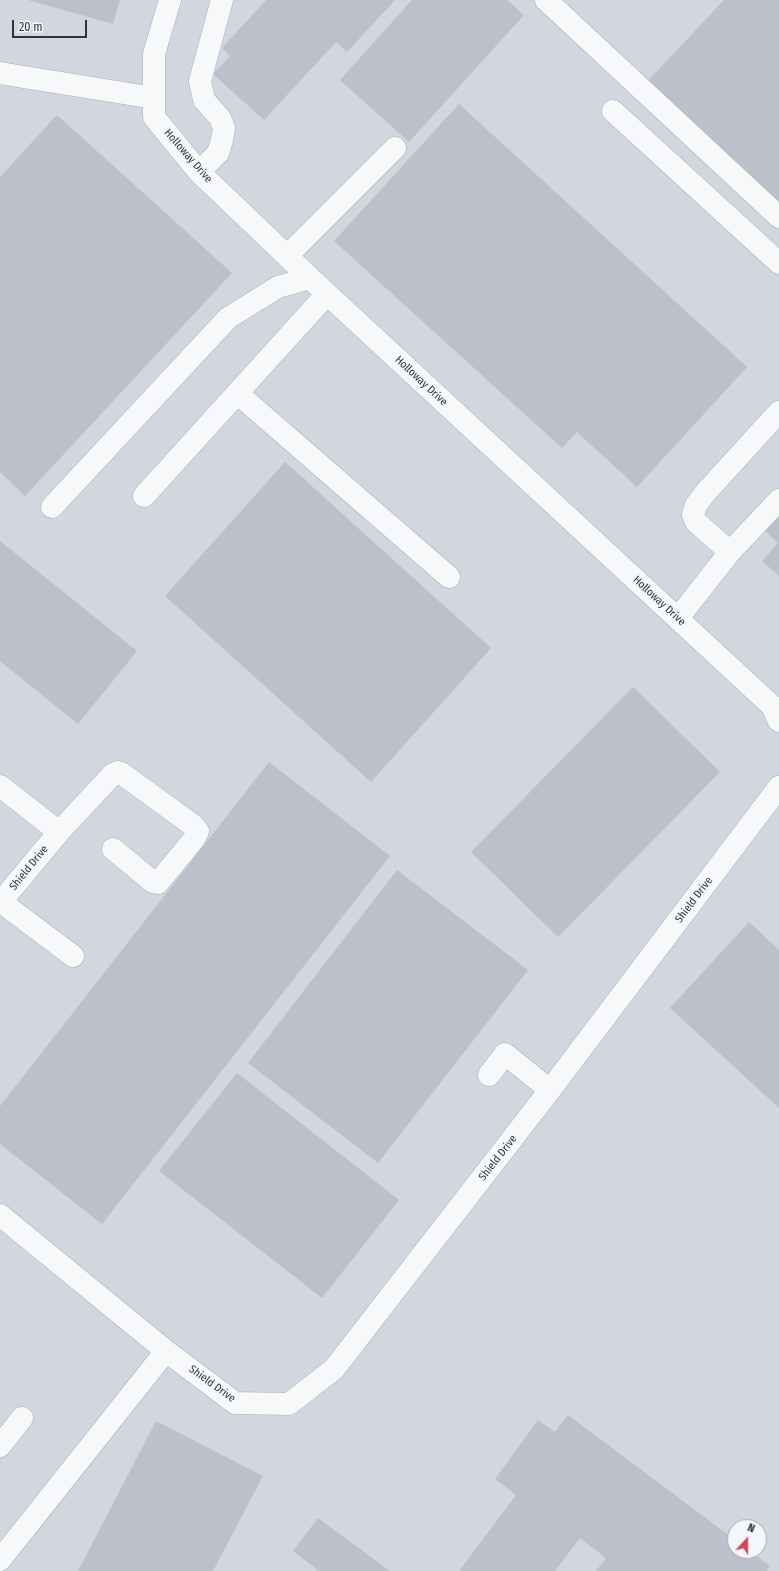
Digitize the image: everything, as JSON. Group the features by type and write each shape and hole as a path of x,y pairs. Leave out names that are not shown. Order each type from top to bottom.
{"street":[{"name":"Holloway Drive","path":"170,0 154,54 154,117 199,172 327,294 772,706 779,721"},
{"path":"199,172 218,153 224,128 220,118 204,100 200,81 222,0"},
{"path":"546,0 779,217"},
{"path":"0,73 154,98"},
{"path":"613,111 779,263"},
{"path":"287,256 395,148"},
{"path":"52,507 228,318 278,287 310,278"},
{"path":"144,496 327,294"},
{"path":"237,393 449,577"},
{"path":"730,552 696,522 693,515 696,505 779,412"},
{"path":"678,618 730,552 779,500"},
{"name":"Shield Drive","path":"1,903 58,832 113,774 118,772 122,773 191,824 198,831 194,839 158,883 154,882 113,850"},
{"path":"0,786 58,832"},
{"name":"Shield Drive","path":"0,1215 166,1351 235,1403 289,1404 334,1369 550,1090 779,787"},
{"path":"1,903 73,956"},
{"path":"489,1076 505,1054 550,1090"},
{"path":"0,1560 166,1351"},
{"path":"0,1446 22,1418"}],"shaded area":[{"path":"0,0 779,0 779,1571 0,1571"}],"building":[{"path":"28,0 120,0 113,24"},
{"path":"266,0 395,0 347,52 336,42 264,120 213,74 230,56 222,48"},
{"path":"412,0 507,0 524,15 409,142 340,80"},
{"path":"724,0 779,0 779,210 645,84"},
{"path":"459,104 747,367 637,487 577,432 562,448 334,241"},
{"path":"57,115 232,273 25,496 0,472 0,177"},
{"path":"285,462 491,648 371,782 165,596"},
{"path":"779,515 779,576 762,561 778,543 765,531"},
{"path":"0,541 137,651 78,724 0,661"},
{"path":"633,687 720,772 558,937 471,852"},
{"path":"269,762 390,856 102,1224 0,1144 0,1106"},
{"path":"397,870 528,970 378,1163 248,1063"},
{"path":"749,922 779,950 779,1108 670,1008"},
{"path":"237,1073 399,1200 322,1298 159,1171"},
{"path":"568,1415 727,1534 727,1559 761,1559 770,1566 767,1571 596,1571 606,1558 580,1538 555,1571 459,1571 516,1495 495,1479 538,1420 555,1432"},
{"path":"156,1421 263,1476 213,1571 78,1571"},
{"path":"318,1518 390,1571 319,1571 293,1551"}]}
